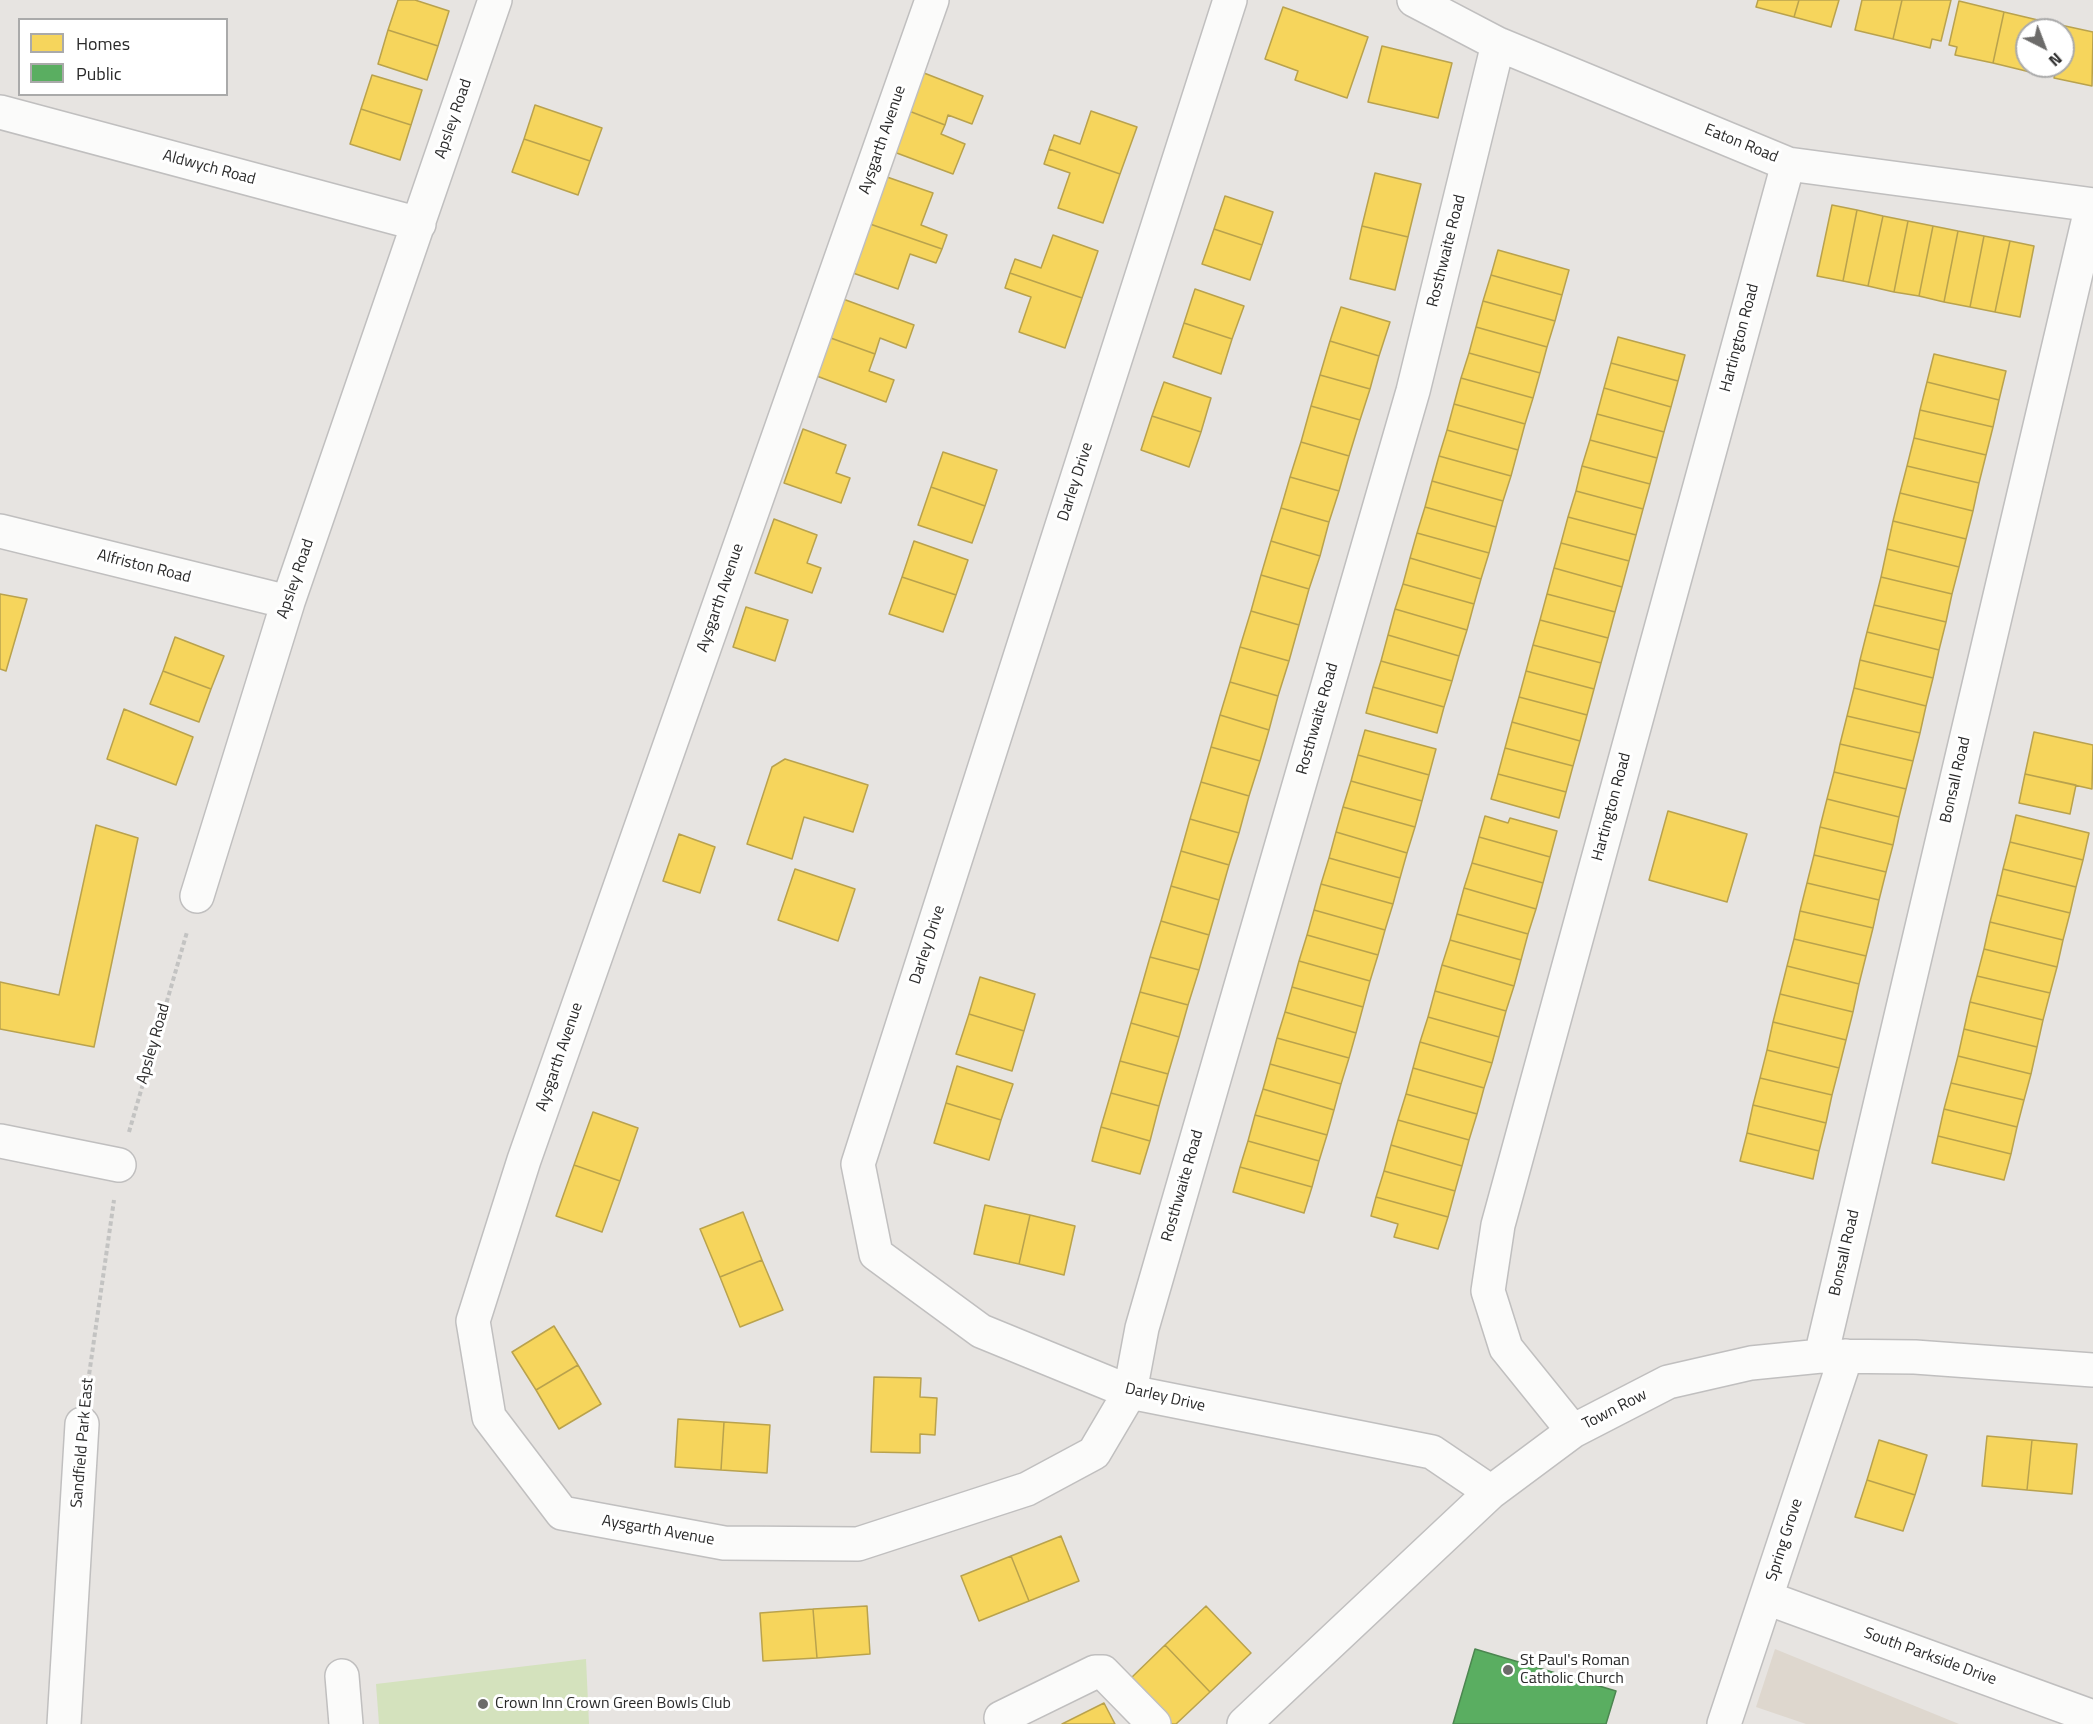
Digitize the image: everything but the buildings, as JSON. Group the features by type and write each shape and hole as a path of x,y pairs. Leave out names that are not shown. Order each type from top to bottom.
{"street":[{"name":"Apsley Road","path":"197,896 288,602 495,0"},
{"name":"Aysgarth Avenue","path":"932,0 528,1148 473,1321 489,1418 562,1513 724,1543 858,1544 1027,1489 1094,1453 1130,1392"},
{"name":"Darley Drive","path":"1230,0 858,1164 876,1254 981,1331 1130,1392 1432,1452 1491,1492"},
{"name":"Eaton Road","path":"1414,0 1498,44 1788,164 2092,205"},
{"name":"Rosthwaite Road","path":"1130,1392 1142,1328 1413,391 1498,44"},
{"name":"Aldwych Road","path":"0,112 419,224"},
{"name":"Hartington Road","path":"1573,1431 1506,1348 1488,1291 1498,1225 1788,164"},
{"name":"Bonsall Road","path":"1833,1356 2092,205"},
{"name":"Alfriston Road","path":"0,531 288,602"},
{"path":"0,1141 119,1165"},
{"name":"Town Row","path":"1244,1724 1491,1492 1573,1431 1668,1382 1751,1363 1833,1356 1915,1357 2093,1370"},
{"name":"Spring Grove","path":"1724,1724 1767,1598 1833,1356"},
{"name":"Sandfield Park East","path":"64,1724 82,1424"},
{"name":"South Parkside Drive","path":"1767,1598 2093,1717"},
{"path":"1001,1718 1095,1672 1103,1672 1154,1724"},
{"path":"342,1676 346,1724"}],"path":[{"name":"Apsley Road","path":"119,1165 197,896"},
{"name":"Sandfield Park East","path":"82,1424 119,1165"}],"shaded area":[{"path":"1775,1649 1959,1724 1806,1724 1756,1707"}],"green space":[{"name":"Crown Inn Crown Green Bowls Club","path":"586,1659 589,1724 379,1724 376,1684"}],"place":[{"name":"St Paul's Roman Catholic Church","path":"1508,1670"},
{"name":"Crown Inn Crown Green Bowls Club","path":"483,1704"}]}
